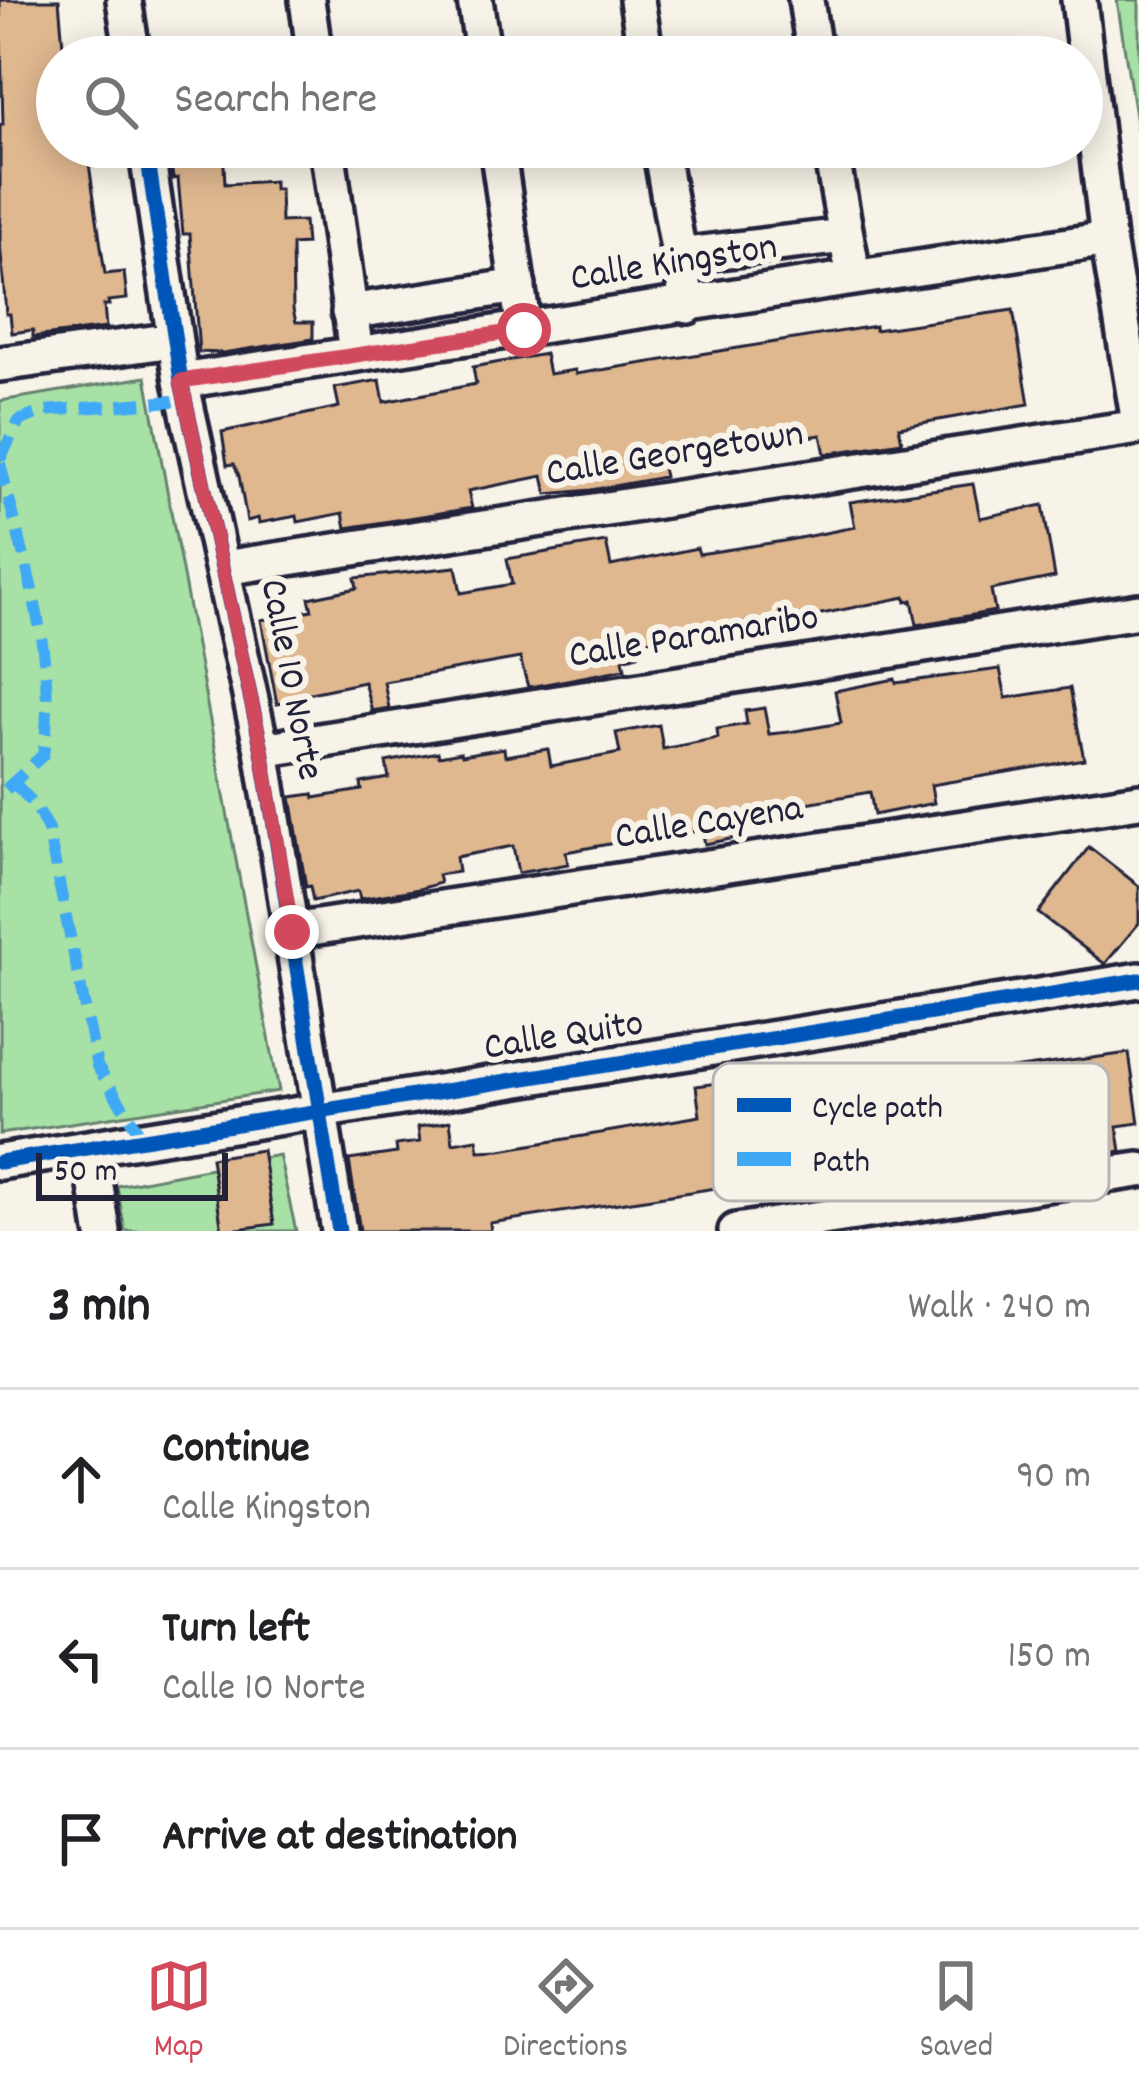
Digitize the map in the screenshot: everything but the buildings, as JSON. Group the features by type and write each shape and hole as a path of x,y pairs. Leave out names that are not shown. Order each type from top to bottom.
{"street":[{"path":"124,0 130,36"},
{"path":"307,0 312,36"},
{"path":"475,0 481,36"},
{"path":"637,0 643,36"},
{"path":"806,0 812,36"},
{"path":"1079,0 1083,36"},
{"name":"Calle 10 Norte","path":"149,168 181,381 262,750 339,1231"},
{"path":"330,168 356,352"},
{"path":"500,168 524,330"},
{"path":"663,168 688,306"},
{"path":"833,168 856,279"},
{"path":"1099,168 1139,425"},
{"path":"678,256 844,236"},
{"name":"Calle Kingston","path":"181,381 1108,239"},
{"path":"350,312 518,286"},
{"path":"0,364 175,340"},
{"name":"Calle Georgetown","path":"224,568 1139,425"},
{"name":"Calle Paramaribo","path":"262,750 1139,611"},
{"name":"Calle Cayena","path":"292,932 1139,801"},
{"name":"Calle Quito","path":"0,1162 1139,980"},
{"path":"90,1148 103,1231"},
{"path":"1109,1175 1139,1170"},
{"path":"736,1231 934,1201"}],"green space":[{"path":"1117,0 1139,0 1139,142"},
{"path":"146,377 279,1091 0,1134 0,401"},
{"path":"279,1155 296,1231 125,1231 117,1186"}],"marked path":[{"path":"0,459 19,421 44,411 185,400"},
{"path":"0,463 36,608 47,718 43,755 0,795"},
{"path":"15,784 36,806 48,830 97,1066 143,1139"}],"cycle path":[{"path":"149,168 181,381 262,750 339,1231"},
{"path":"0,1162 1139,980"}],"route":[{"path":"292,932 262,750 181,381 524,330"}]}
